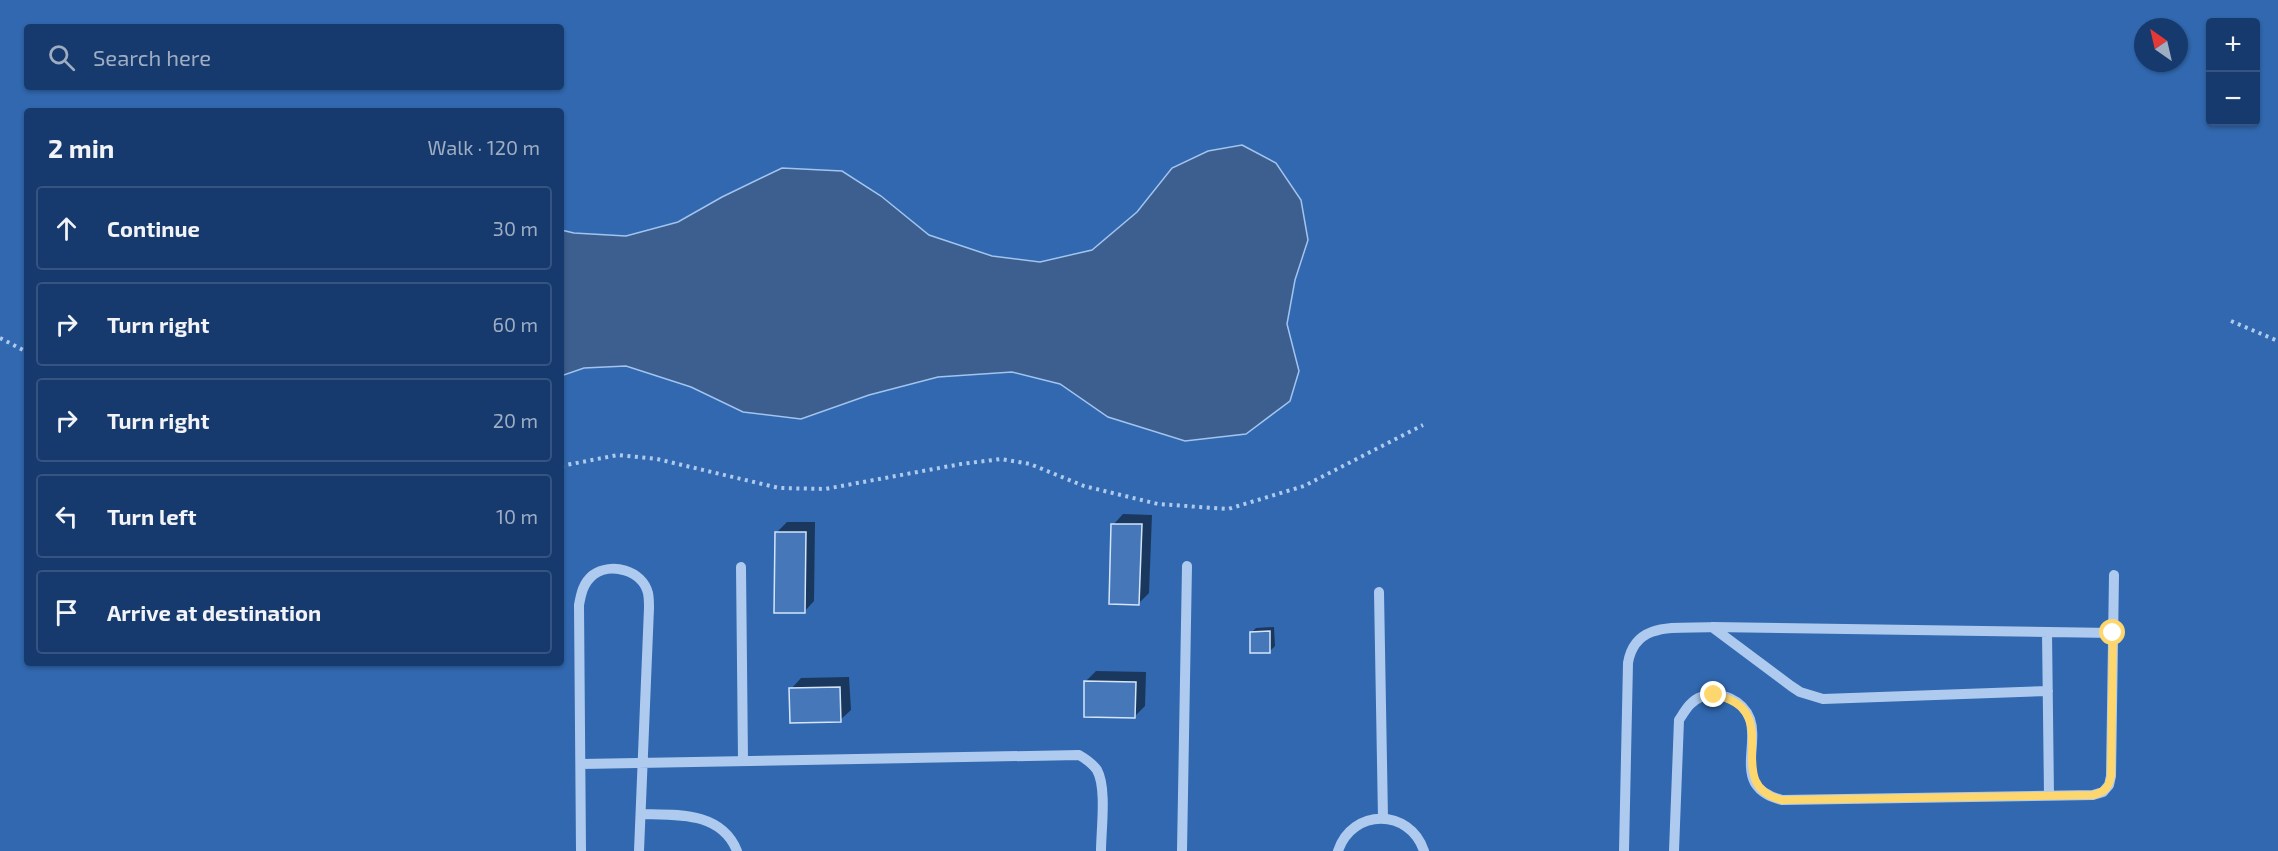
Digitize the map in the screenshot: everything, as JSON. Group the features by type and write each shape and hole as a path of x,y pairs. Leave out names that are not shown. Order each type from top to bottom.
{"lane":[{"path":"1182,851 1187,566"},
{"path":"741,567 743,761"},
{"path":"582,851 579,605 582,589 592,576 608,568 624,570 638,578 648,591 639,851"},
{"path":"1674,851 1679,720 1687,706 1700,697 1714,695 1730,698 1742,706 1750,719 1752,773 1755,783 1762,791 1782,800 2093,795 2103,792 2109,785 2111,776 2114,575"},
{"path":"1379,592 1383,819"},
{"path":"1624,851 1630,651 1645,633 1656,629 1712,627 2113,633"},
{"path":"1712,627 1800,692 1823,699 2048,691"},
{"path":"2047,632 2049,796"},
{"path":"581,764 1079,755 1090,762 1098,772 1101,784 1101,851"},
{"path":"641,814 701,818 720,828 734,843 737,851"},
{"path":"1338,851 1351,830 1361,823 1383,819 1396,820 1408,826 1417,834 1424,851"}],"path":[{"path":"2230,321 2278,341"},
{"path":"0,338 24,350"},
{"path":"564,465 618,455 657,459 779,488 825,489 1001,459 1030,464 1084,486 1158,504 1228,509 1304,486 1423,425"}],"shaded area":[{"path":"0,0 2278,0 2278,851 0,851"},
{"path":"1242,145 1276,163 1301,200 1308,240 1295,280 1287,324 1299,371 1290,401 1246,434 1185,441 1108,417 1060,384 1012,372 938,377 869,395 801,419 743,412 691,387 626,366 584,368 564,375 564,231 626,236 678,222 722,197 782,168 842,171 881,196 929,235 992,256 1040,262 1092,250 1137,212 1172,168 1208,151"}],"building":[{"path":"1111,524 1142,524 1139,605 1109,604"},
{"path":"775,532 806,532 805,613 774,613"},
{"path":"1270,631 1270,653 1250,653 1250,632"},
{"path":"1084,681 1136,682 1135,718 1084,717"},
{"path":"840,687 841,722 790,723 789,688"}],"route":[{"path":"1714,695 1730,698 1742,706 1750,719 1752,773 1755,783 1762,791 1782,800 2093,795 2103,792 2109,785 2111,776 2113,633"}]}
